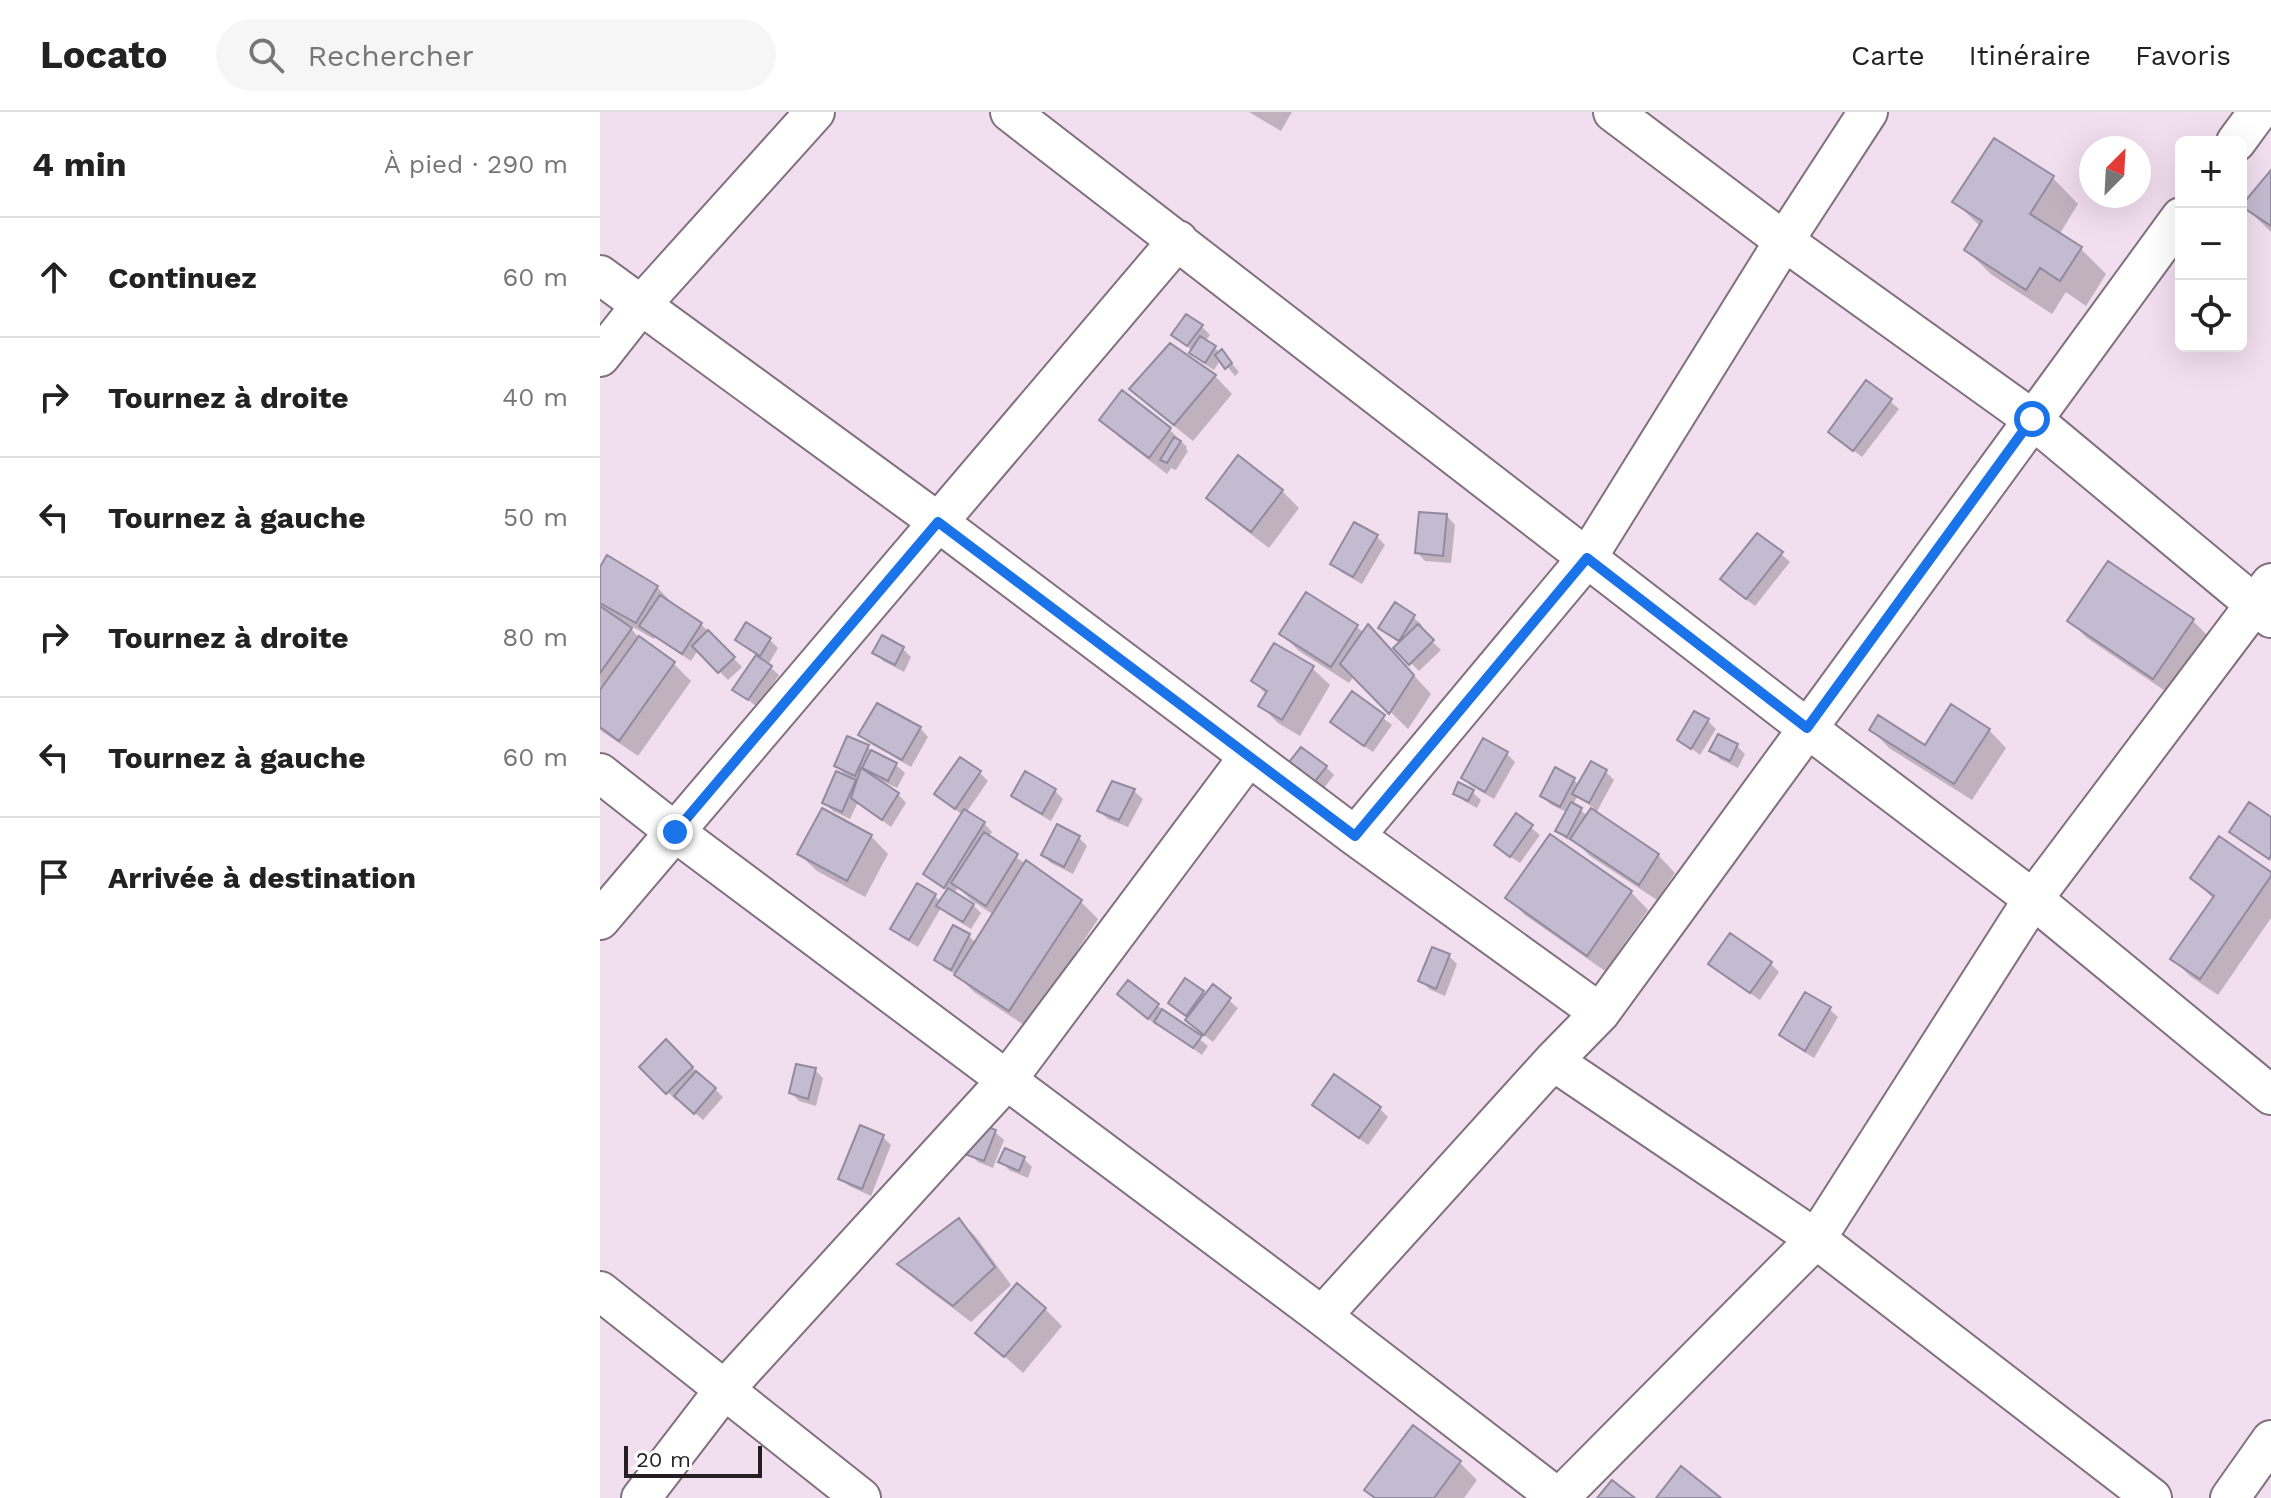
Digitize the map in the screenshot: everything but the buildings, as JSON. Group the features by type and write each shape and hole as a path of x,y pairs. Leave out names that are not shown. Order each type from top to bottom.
{"street":[{"path":"600,357 641,305 815,112"},
{"path":"1010,112 2033,899 2271,1095"},
{"path":"600,773 1322,1316 1558,1498 1816,1239 2033,899 2265,602 2032,419 1784,241 1613,112"},
{"path":"1355,836 1587,558 1868,112"},
{"path":"2240,136 2258,112"},
{"path":"1322,1316 1600,1013 2175,225"},
{"path":"600,920 1178,240"},
{"path":"600,275 938,522 1355,836 1600,1013"},
{"path":"641,1498 724,1390 1006,1081 1249,756"},
{"path":"1553,1061 1816,1239 2152,1498"},
{"path":"600,1291 861,1498"},
{"path":"2230,1498 2271,1440"}],"route":[{"path":"675,832 938,522 1355,836 1587,558 1807,728 2032,419"}]}
